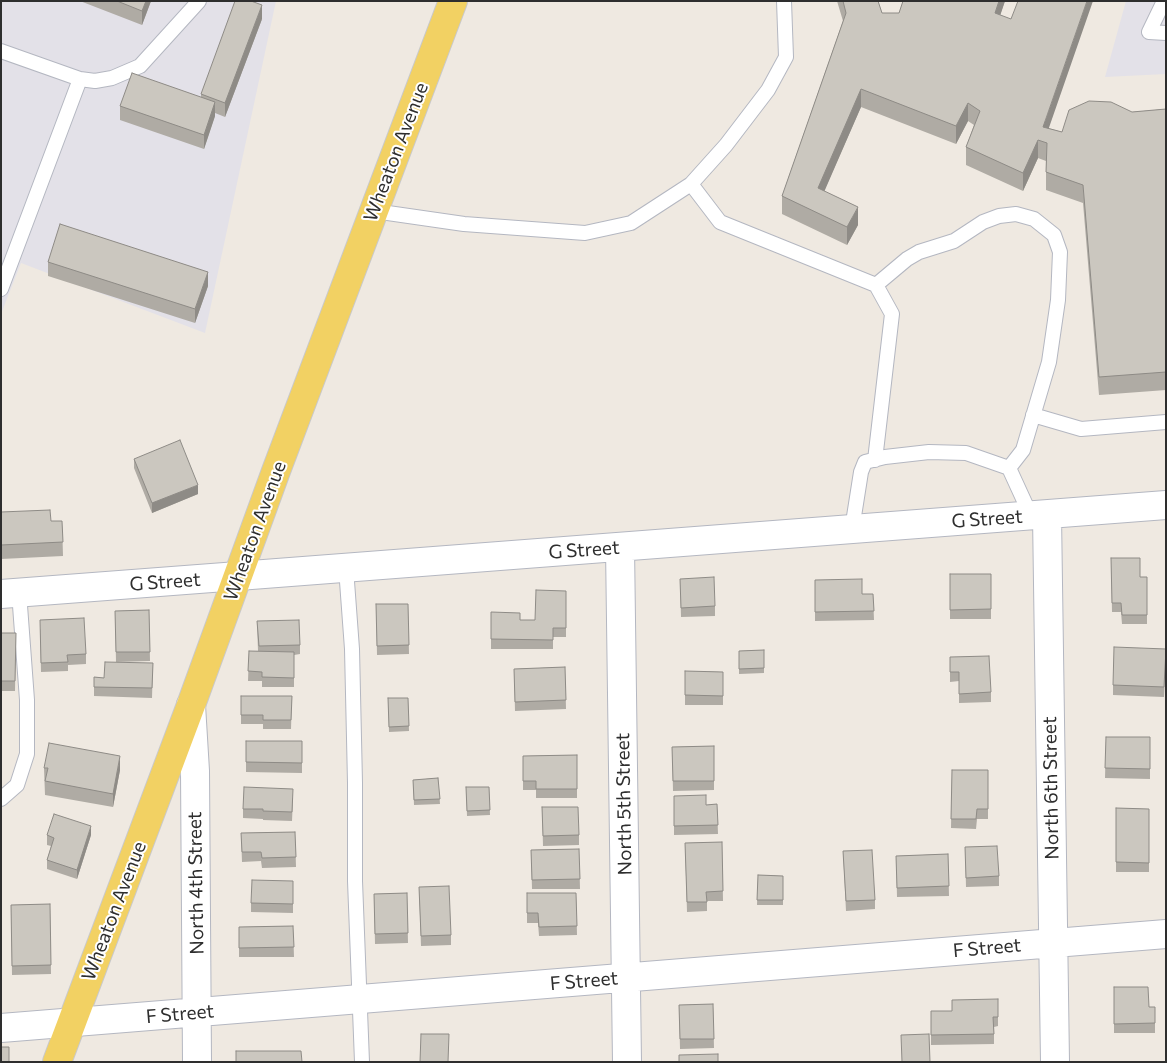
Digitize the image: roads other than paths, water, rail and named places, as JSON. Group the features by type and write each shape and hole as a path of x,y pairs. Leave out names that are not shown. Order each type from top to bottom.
{"main road":[{"name":"Wheaton Avenue","path":"57,1062 453,1"}],"street":[{"name":"G Street","path":"10,593 1166,504"},
{"name":"North 6th Street","path":"1039,515 1054,943 1055,1062"},
{"name":"North 5th Street","path":"620,547 627,1062"},
{"name":"North 4th Street","path":"191,705 195,771 197,1062"},
{"name":"F Street","path":"1,1028 1166,934"}],"lane":[{"path":"1,51 80,79 112,78 140,66 200,1"},
{"path":"374,211 464,224 585,232 631,223 691,184 726,145 768,90 786,57 784,1"},
{"path":"1164,1 1150,32 1166,33"},
{"path":"1,289 80,79"},
{"path":"691,184 720,222 876,285 892,314 875,460"},
{"path":"876,285 907,258 919,252 954,241 983,222 998,216 1016,214 1034,219 1054,234 1060,252 1055,328 1049,362 1023,450 1009,468"},
{"path":"1033,415 1081,429 1166,422"},
{"path":"852,529 861,472 865,462 929,452 966,453 1009,468 1039,515"},
{"path":"346,568 352,649 362,1062"},
{"path":"1,799 17,785 27,754 27,700 10,593"}]}
